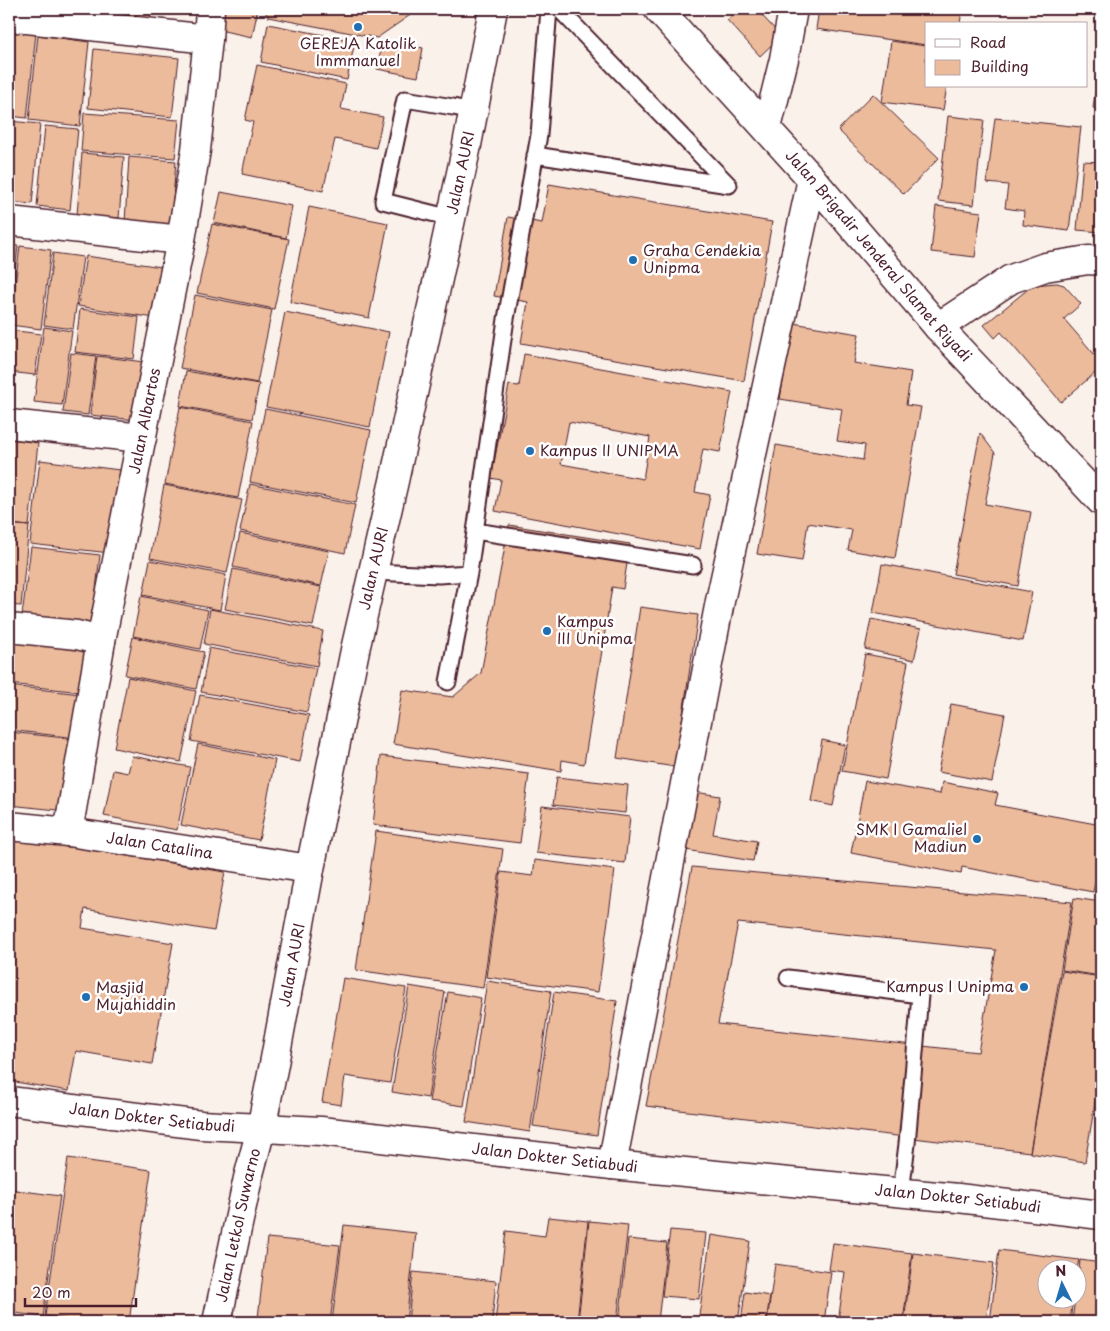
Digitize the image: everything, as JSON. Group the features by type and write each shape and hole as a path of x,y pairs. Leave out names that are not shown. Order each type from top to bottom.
{"street":[{"name":"Jalan Albartos","path":"68,832 101,641 142,438 196,150 210,9"},
{"name":"Jalan AURI","path":"261,1128 310,869 355,650 451,218 493,9"},
{"name":"Jalan Brigadir Jenderal Slamet Riyadi","path":"658,9 812,179 938,327 1101,501"},
{"path":"766,128 784,59 793,9"},
{"path":"9,17 208,39"},
{"path":"612,1165 720,601 812,179"},
{"path":"9,221 180,240"},
{"path":"938,327 1011,279 1045,267 1088,260 1101,261"},
{"path":"9,424 142,438"},
{"path":"9,628 78,635 101,641"},
{"name":"Jalan Catalina","path":"9,826 68,832 310,869"},
{"name":"Jalan Dokter Setiabudi","path":"9,1101 201,1125 322,1131 612,1165 901,1193 1101,1215"},
{"name":"Jalan Letkol Suwarno","path":"217,1322 248,1178 261,1128"}],"lane":[{"path":"448,682 469,573 506,319 539,135 550,9"},
{"path":"535,155 730,185 559,9"},
{"path":"451,218 383,201 405,99 473,111"},
{"path":"475,531 693,565"},
{"path":"373,572 440,575 469,573"},
{"path":"788,978 920,995 901,1193"}],"building":[{"path":"59,9 111,9 110,17"},
{"path":"128,9 151,9 150,20 127,18"},
{"path":"223,9 258,9 252,37 219,30"},
{"name":"GEREJA Katolik Immmanuel","path":"264,9 419,9 377,38 268,17"},
{"path":"740,9 756,9 781,36 760,56 727,20"},
{"path":"819,9 962,9 960,22 925,22 925,45 816,29"},
{"path":"268,24 355,41 347,80 261,62"},
{"path":"9,30 36,33 27,118 9,116"},
{"path":"38,35 89,42 80,126 29,120"},
{"path":"383,40 423,48 418,77 377,69"},
{"path":"891,41 925,46 925,88 947,88 943,110 882,102"},
{"path":"94,49 179,58 172,117 88,108"},
{"path":"1101,53 1101,110 1093,108"},
{"path":"257,65 346,84 341,109 383,117 376,148 335,139 323,191 242,174 253,122 245,120"},
{"path":"873,94 939,158 904,194 838,130"},
{"path":"84,113 179,120 175,158 81,151"},
{"path":"948,116 984,120 974,205 938,201"},
{"path":"995,118 1081,127 1069,231 1023,225 1024,211 1005,208 1008,185 987,183"},
{"path":"9,121 40,124 32,204 9,202"},
{"path":"45,126 78,129 70,210 37,206"},
{"path":"82,153 124,157 119,218 77,215"},
{"path":"129,157 176,161 171,225 125,222"},
{"path":"1083,161 1101,162 1101,232 1077,230"},
{"name":"Graha Cendekia Unipma","path":"549,184 772,222 744,381 521,343 528,302 494,296 508,217 542,223"},
{"path":"221,192 292,206 286,238 214,223"},
{"path":"936,206 981,212 975,257 931,252"},
{"path":"309,207 388,223 369,318 290,302"},
{"path":"212,224 289,239 274,309 197,293"},
{"path":"9,245 18,246 9,317"},
{"path":"20,246 51,250 41,329 10,325"},
{"path":"53,253 83,257 73,329 44,325"},
{"path":"86,256 169,268 161,319 78,306"},
{"path":"1057,283 1064,285 1081,304 1064,319 1101,362 1101,368 1061,402 1001,332 995,338 984,325 1033,285"},
{"path":"195,295 272,310 257,383 180,368"},
{"path":"80,309 139,317 134,359 75,352"},
{"path":"285,312 389,332 370,427 266,407"},
{"path":"793,323 859,334 854,363 911,372 906,405 921,407 895,558 848,550 852,530 808,523 802,561 757,554 776,445 863,460 865,445 837,441 842,409 780,399"},
{"path":"44,327 72,331 62,405 34,402"},
{"path":"9,330 41,334 35,375 9,372"},
{"path":"71,353 96,356 88,415 63,412"},
{"name":"Kampus II UNIPMA","path":"524,354 732,392 720,452 703,449 695,492 710,495 700,549 495,511 501,480 491,478 509,385 519,386","holes":["569,422 650,437 643,479 561,464"]},
{"path":"97,356 144,362 136,420 90,415"},
{"path":"186,371 259,384 252,419 180,406"},
{"path":"180,407 253,421 238,498 165,484"},
{"path":"265,409 371,430 356,503 250,482"},
{"path":"980,433 995,453 985,504 1031,512 1018,586 953,574"},
{"path":"10,439 38,443 29,526 9,524"},
{"path":"40,460 120,470 110,553 30,544"},
{"path":"250,484 355,505 345,553 240,531"},
{"path":"164,485 242,500 227,573 150,558"},
{"path":"9,524 29,526 21,606 9,605"},
{"name":"Kampus III Unipma","path":"509,525 630,544 623,589 612,587 584,764 562,760 561,771 393,744 402,690 453,697 481,673"},
{"path":"240,533 329,551 321,586 233,567"},
{"path":"31,547 100,555 92,624 22,615"},
{"path":"150,560 226,575 220,610 143,595"},
{"path":"882,564 1032,592 1023,641 873,613"},
{"path":"233,569 321,587 313,626 225,609"},
{"path":"141,596 208,610 200,649 133,636"},
{"path":"640,607 698,615 675,767 617,758"},
{"path":"210,609 323,631 317,666 204,644"},
{"path":"871,619 921,629 914,660 865,649"},
{"path":"133,637 204,652 196,689 125,675"},
{"path":"9,640 86,649 81,692 9,684"},
{"path":"209,648 316,668 307,712 201,692"},
{"path":"865,654 908,662 886,779 842,771"},
{"path":"128,677 196,691 181,762 114,748"},
{"path":"9,686 81,694 76,738 9,730"},
{"path":"200,695 309,715 300,762 191,741"},
{"path":"951,704 1005,714 992,782 938,772"},
{"path":"9,732 75,739 67,811 9,805"},
{"path":"822,740 845,745 833,806 811,801"},
{"path":"198,744 275,760 259,840 181,825"},
{"path":"132,756 190,767 177,830 104,816 113,770 128,773"},
{"path":"381,756 529,774 520,843 373,825"},
{"path":"557,777 628,785 625,813 553,805"},
{"name":"SMK I Gamaliel Madiun","path":"865,781 940,794 942,782 998,793 995,805 1101,825 1101,853 1093,892 962,867 961,874 851,853"},
{"path":"695,792 720,796 713,834 757,841 753,861 686,850"},
{"path":"542,806 630,817 625,863 536,853"},
{"path":"376,831 503,849 483,988 356,970"},
{"name":"Masjid Mujahiddin","path":"9,836 225,872 214,931 85,909 82,928 173,943 152,1064 76,1051 69,1091 9,1081"},
{"path":"535,860 615,870 598,992 486,977 501,872 533,876"},
{"name":"Kampus I Unipma","path":"692,867 1072,902 1030,1152 646,1106","holes":["738,923 996,950 978,1052 718,1024"]},
{"path":"1074,898 1101,902 1101,976 1062,970"},
{"path":"1062,971 1101,977 1101,1067 1085,1162 1030,1153"},
{"path":"343,978 406,988 390,1083 345,1076 341,1105 322,1102"},
{"path":"487,981 551,991 530,1132 466,1122"},
{"path":"409,986 445,992 428,1098 392,1092"},
{"path":"448,992 481,998 464,1106 429,1101"},
{"path":"554,992 617,1001 597,1135 533,1126"},
{"path":"68,1158 151,1170 129,1322 86,1322 45,1316"},
{"path":"9,1189 60,1196 43,1317 9,1312"},
{"path":"548,1217 588,1221 577,1322 495,1322 506,1231 545,1236"},
{"path":"589,1221 628,1225 617,1322 578,1322"},
{"path":"344,1225 416,1233 406,1322 332,1322"},
{"path":"670,1230 706,1233 699,1299 662,1296"},
{"path":"711,1235 750,1241 738,1322 698,1322"},
{"path":"267,1238 340,1245 330,1322 295,1322 258,1318"},
{"path":"628,1239 667,1243 658,1322 619,1322"},
{"path":"833,1243 912,1253 903,1322 838,1322 845,1272 829,1270"},
{"path":"999,1250 1063,1258 1038,1258 1038,1308 1072,1308 1070,1322 990,1322"},
{"path":"913,1253 994,1263 986,1322 904,1322"},
{"path":"1088,1261 1101,1263 1101,1322 1072,1322 1074,1308 1088,1308"},
{"path":"775,1264 831,1272 824,1322 767,1322"},
{"path":"413,1272 496,1281 492,1322 408,1322"},
{"path":"745,1292 770,1296 766,1322 741,1322"},
{"path":"246,1319 272,1322 246,1322"}],"place":[{"name":"GEREJA Katolik Immmanuel","path":"358,27"},
{"name":"Graha Cendekia Unipma","path":"633,260"},
{"name":"Kampus II UNIPMA","path":"530,451"},
{"name":"Kampus III Unipma","path":"547,631"},
{"name":"SMK I Gamaliel Madiun","path":"977,839"},
{"name":"Kampus I Unipma","path":"1024,987"},
{"name":"Masjid Mujahiddin","path":"86,997"}]}
